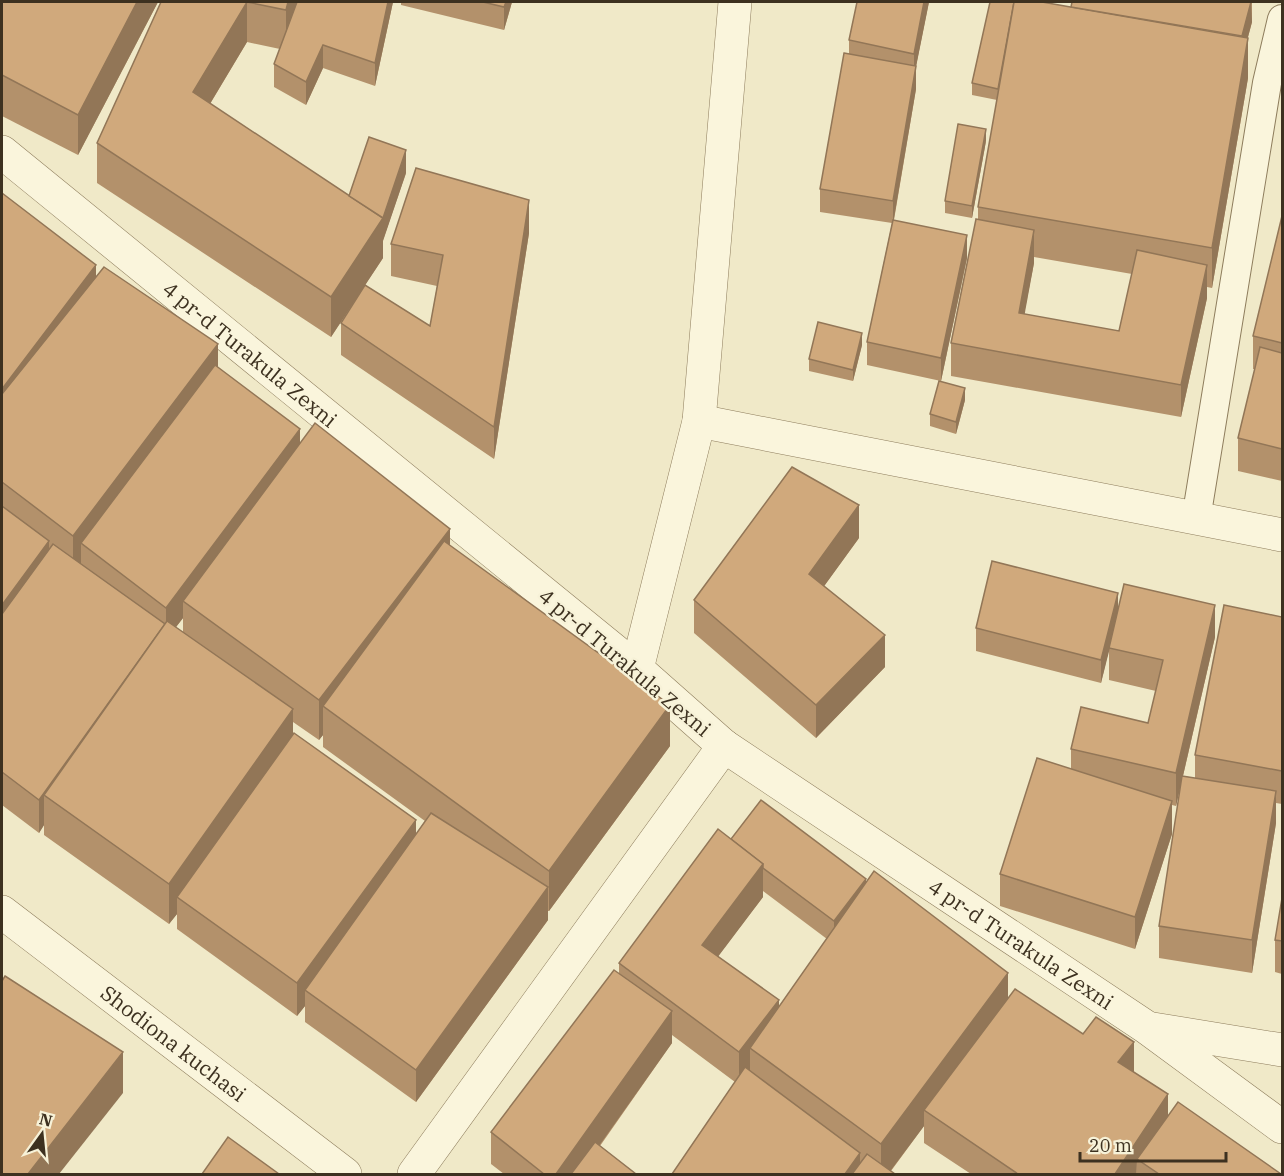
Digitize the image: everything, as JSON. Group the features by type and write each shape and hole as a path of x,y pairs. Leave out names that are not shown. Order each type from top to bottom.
{"street":[{"path":"638,669 699,421 735,2"},
{"name":"4 pr-d Turakula Zexni","path":"2,152 638,669 724,746 1146,1028 1282,1127"},
{"path":"699,421 1282,536"},
{"path":"414,1174 724,746"},
{"name":"Shodiona kuchasi","path":"2,912 345,1174"},
{"path":"1146,1028 1282,1050"}],"lane":[{"path":"1196,519 1275,84 1282,19"}],"building":[{"path":"2,2 137,2 78,115 2,75"},
{"path":"161,2 247,2 193,92 383,218 331,297 97,143"},
{"path":"247,2 288,2 286,10"},
{"path":"297,2 388,2 375,63 323,45 306,82 274,64"},
{"path":"483,2 506,2 504,7"},
{"path":"857,2 924,2 914,54 849,40"},
{"path":"990,2 1014,2 998,89 972,83"},
{"path":"1014,2 1042,2 1248,38 1212,248 978,207"},
{"path":"1072,2 1251,2 1242,36 1071,7"},
{"path":"844,53 916,66 893,201 820,189"},
{"path":"958,124 986,129 972,206 945,201"},
{"path":"369,137 406,150 383,218 349,196"},
{"path":"416,168 529,200 494,427 341,323 365,285 430,326 443,255 391,244"},
{"path":"2,193 96,265 2,389"},
{"path":"1282,216 1282,343 1253,336"},
{"path":"976,219 1034,230 1019,313 1119,331 1137,250 1207,265 1181,385 951,343"},
{"path":"893,220 967,235 941,358 867,342"},
{"path":"104,267 218,344 73,536 2,482 2,394"},
{"path":"818,322 862,333 853,370 809,359"},
{"path":"1260,347 1282,353 1282,449 1238,438"},
{"path":"215,365 300,429 166,608 81,543"},
{"path":"939,381 965,388 956,422 930,414"},
{"path":"315,423 450,529 319,700 183,601"},
{"path":"792,467 859,505 809,574 885,635 816,705 694,600"},
{"path":"2,506 49,541 2,605"},
{"path":"444,541 670,705 549,871 323,706"},
{"path":"53,544 165,624 39,800 2,772 2,614"},
{"path":"992,561 1118,593 1101,660 976,628"},
{"path":"1124,584 1215,605 1176,773 1071,749 1081,707 1148,723 1163,660 1109,648"},
{"path":"1224,605 1282,617 1282,771 1195,755"},
{"path":"167,621 293,709 169,884 44,795"},
{"path":"294,733 416,820 297,983 177,897"},
{"path":"1037,758 1172,801 1135,917 1000,874"},
{"path":"1182,776 1276,791 1252,940 1159,926"},
{"path":"761,800 866,879 834,921 763,868 763,864 731,839"},
{"path":"431,813 548,887 416,1070 305,990"},
{"path":"718,829 763,864 702,945 779,1000 739,1052 619,963"},
{"path":"874,871 1008,973 881,1144 750,1048"},
{"path":"1282,898 1282,941 1275,940"},
{"path":"614,970 672,1011 556,1174 544,1174 491,1132"},
{"path":"5,976 123,1052 28,1174 2,1174 2,981"},
{"path":"1015,989 1083,1034 1096,1017 1134,1042 1118,1062 1168,1094 1115,1174 1018,1174 924,1110"},
{"path":"745,1067 860,1153 845,1174 672,1174"},
{"path":"1178,1102 1281,1174 1159,1174 1137,1159"},
{"path":"228,1137 279,1174 202,1174"},
{"path":"595,1142 636,1174 571,1174"},
{"path":"867,1154 895,1174 852,1174"}]}
